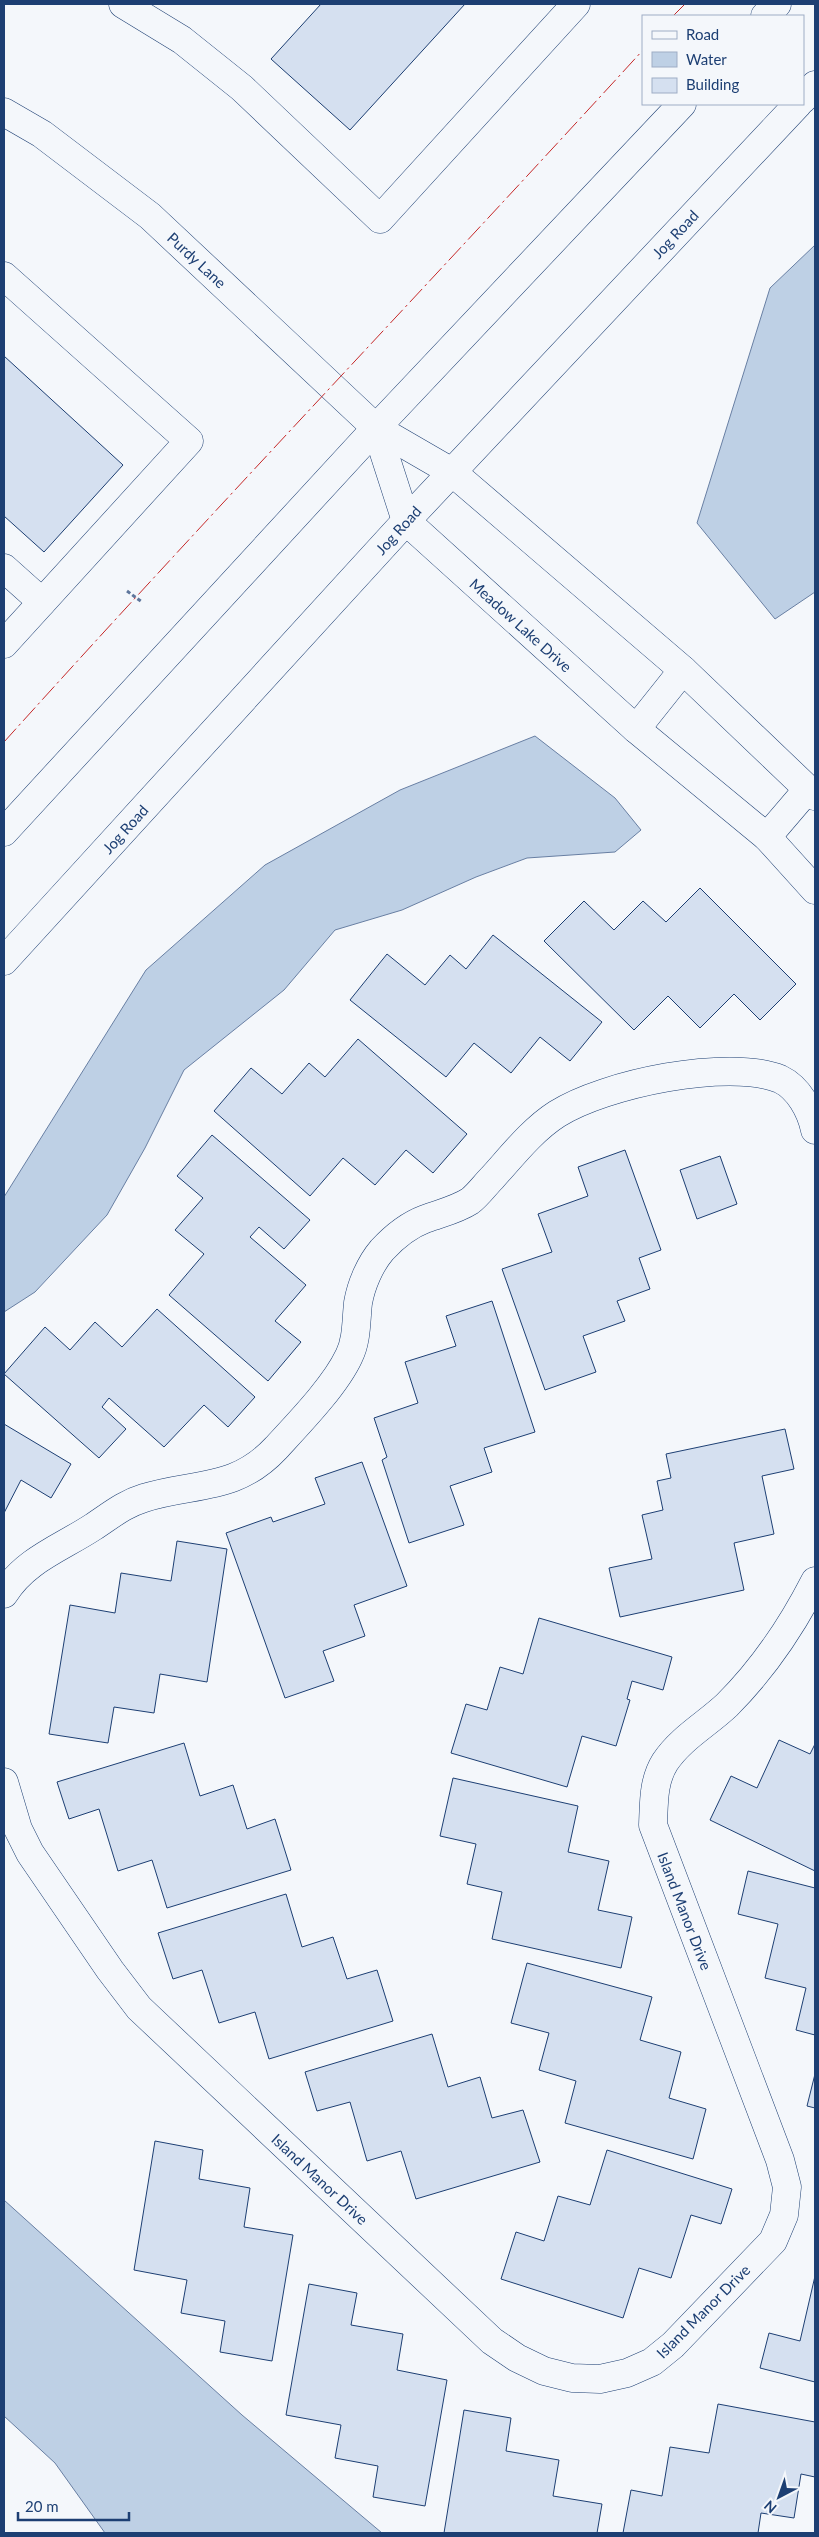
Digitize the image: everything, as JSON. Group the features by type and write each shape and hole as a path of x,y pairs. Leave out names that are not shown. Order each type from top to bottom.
{"street":[{"path":"123,4 182,40 242,88 380,219 576,4"},
{"path":"766,15 777,4"},
{"path":"804,97 815,85"},
{"path":"4,832 376,428 681,105"},
{"name":"Jog Road","path":"4,961 406,521 797,105"},
{"name":"Purdy Lane","path":"4,112 42,134 150,216 376,428 452,472"},
{"path":"4,276 188,441 4,644"},
{"name":"Purdy Lane","path":"376,428 406,521"},
{"path":"452,472 683,670 812,792 767,837"},
{"name":"Meadow Lake Drive","path":"406,521 636,729 767,837 815,890"},
{"path":"4,568 42,602"},
{"path":"636,729 683,670"},
{"path":"4,1594 25,1569 39,1558 93,1527 115,1511 141,1499 168,1491 228,1481 253,1468 275,1450 337,1377 350,1354 356,1327 358,1301 366,1275 380,1252 400,1234 422,1220 448,1212 472,1200 530,1137 556,1115 582,1101 612,1090 674,1076 745,1070 782,1080 802,1098 815,1130"},
{"name":"Island Manor Drive","path":"4,1782 18,1829 30,1853 110,1970 139,2008 492,2341 517,2358 544,2371 572,2378 600,2379 627,2373 652,2362 673,2345 773,2241 784,2215 787,2187 780,2160 653,1825 654,1787 665,1762 683,1741 727,1705 767,1659 801,1608 815,1581"}],"path":[{"path":"127,590 142,602"}],"water":[{"path":"815,245 815,592 775,619 697,523 770,288"},
{"path":"535,736 615,798 641,830 615,852 527,858 476,877 402,910 335,930 284,990 184,1070 145,1148 107,1215 35,1292 4,1312 4,1197 146,970 265,865 400,790"},
{"path":"4,2200 242,2415 382,2533 105,2533 55,2463 4,2416"}],"building":[{"path":"321,4 465,4 350,130 271,59"},
{"path":"4,356 123,465 44,552 4,516"},
{"path":"700,888 796,984 760,1020 734,994 700,1028 668,996 634,1030 544,941 584,901 614,930 643,901 666,922"},
{"path":"493,935 602,1022 570,1061 540,1037 511,1073 474,1043 446,1077 350,1000 387,954 425,985 450,955 466,969"},
{"path":"358,1039 467,1134 433,1173 406,1150 375,1185 343,1158 310,1196 214,1111 251,1068 282,1094 309,1063 325,1077"},
{"path":"212,1135 310,1220 284,1249 259,1227 250,1237 306,1285 275,1321 301,1342 268,1381 169,1295 204,1254 175,1230 203,1198 177,1176"},
{"path":"625,1150 661,1250 639,1258 650,1289 617,1301 625,1321 583,1336 596,1372 545,1390 502,1269 552,1252 538,1214 588,1196 578,1167"},
{"path":"720,1156 737,1204 697,1219 680,1170"},
{"path":"492,1301 535,1432 484,1448 492,1472 450,1486 464,1525 409,1543 382,1460 387,1457 374,1418 418,1403 405,1362 456,1346 446,1316"},
{"path":"157,1309 255,1397 228,1427 204,1405 164,1447 109,1398 102,1407 126,1429 99,1458 4,1374 45,1327 70,1350 95,1322 122,1347"},
{"path":"4,1424 71,1464 51,1498 21,1480 4,1513"},
{"path":"785,1429 794,1469 762,1476 774,1534 734,1543 744,1590 620,1617 609,1568 652,1559 642,1515 663,1510 657,1481 671,1478 666,1454"},
{"path":"362,1462 407,1586 354,1605 365,1636 323,1651 334,1681 285,1698 226,1533 271,1517 273,1522 325,1504 315,1478"},
{"path":"177,1541 227,1549 207,1682 160,1674 154,1713 114,1707 108,1743 49,1734 70,1605 115,1613 121,1573 171,1581"},
{"path":"539,1618 672,1657 663,1690 632,1681 627,1699 630,1700 616,1746 582,1736 567,1787 451,1753 466,1704 487,1710 500,1667 523,1674"},
{"path":"779,1740 810,1754 815,1744 815,1871 710,1820 731,1776 757,1788"},
{"path":"184,1743 200,1796 233,1785 247,1829 275,1819 291,1870 167,1908 152,1860 118,1871 99,1809 69,1819 57,1782"},
{"path":"453,1778 578,1806 568,1852 609,1861 598,1910 632,1917 621,1968 492,1939 502,1892 467,1884 476,1844 440,1836"},
{"path":"748,1871 815,1888 815,2035 796,2030 806,1988 765,1978 778,1924 738,1914"},
{"path":"286,1894 302,1947 333,1937 347,1979 377,1970 393,2021 269,2059 255,2012 219,2023 202,1970 173,1979 158,1933"},
{"path":"527,1963 652,1997 640,2040 681,2052 669,2098 706,2109 693,2159 565,2123 576,2081 539,2070 549,2033 511,2023"},
{"path":"432,2034 448,2087 480,2077 492,2118 523,2110 540,2162 416,2199 401,2151 367,2161 350,2102 317,2111 305,2072"},
{"path":"815,2074 815,2108 807,2106"},
{"path":"155,2141 203,2150 199,2179 250,2188 244,2227 293,2235 272,2361 220,2352 225,2321 181,2313 187,2280 134,2270"},
{"path":"607,2150 732,2189 721,2224 691,2215 671,2278 639,2268 623,2318 501,2279 516,2232 544,2241 558,2196 590,2205"},
{"path":"815,2276 815,2382 760,2368 769,2333 800,2341"},
{"path":"309,2284 357,2293 351,2325 403,2334 397,2370 447,2380 425,2506 373,2497 378,2466 335,2458 341,2425 286,2415"},
{"path":"718,2404 815,2422 815,2477 801,2474 794,2518 761,2513 758,2533 623,2533 631,2490 662,2496 670,2447 709,2453"},
{"path":"464,2410 511,2418 506,2451 559,2460 553,2496 602,2504 597,2533 444,2533"}],"power":[{"path":"674,15 685,4"},
{"path":"4,742 642,51"}]}
